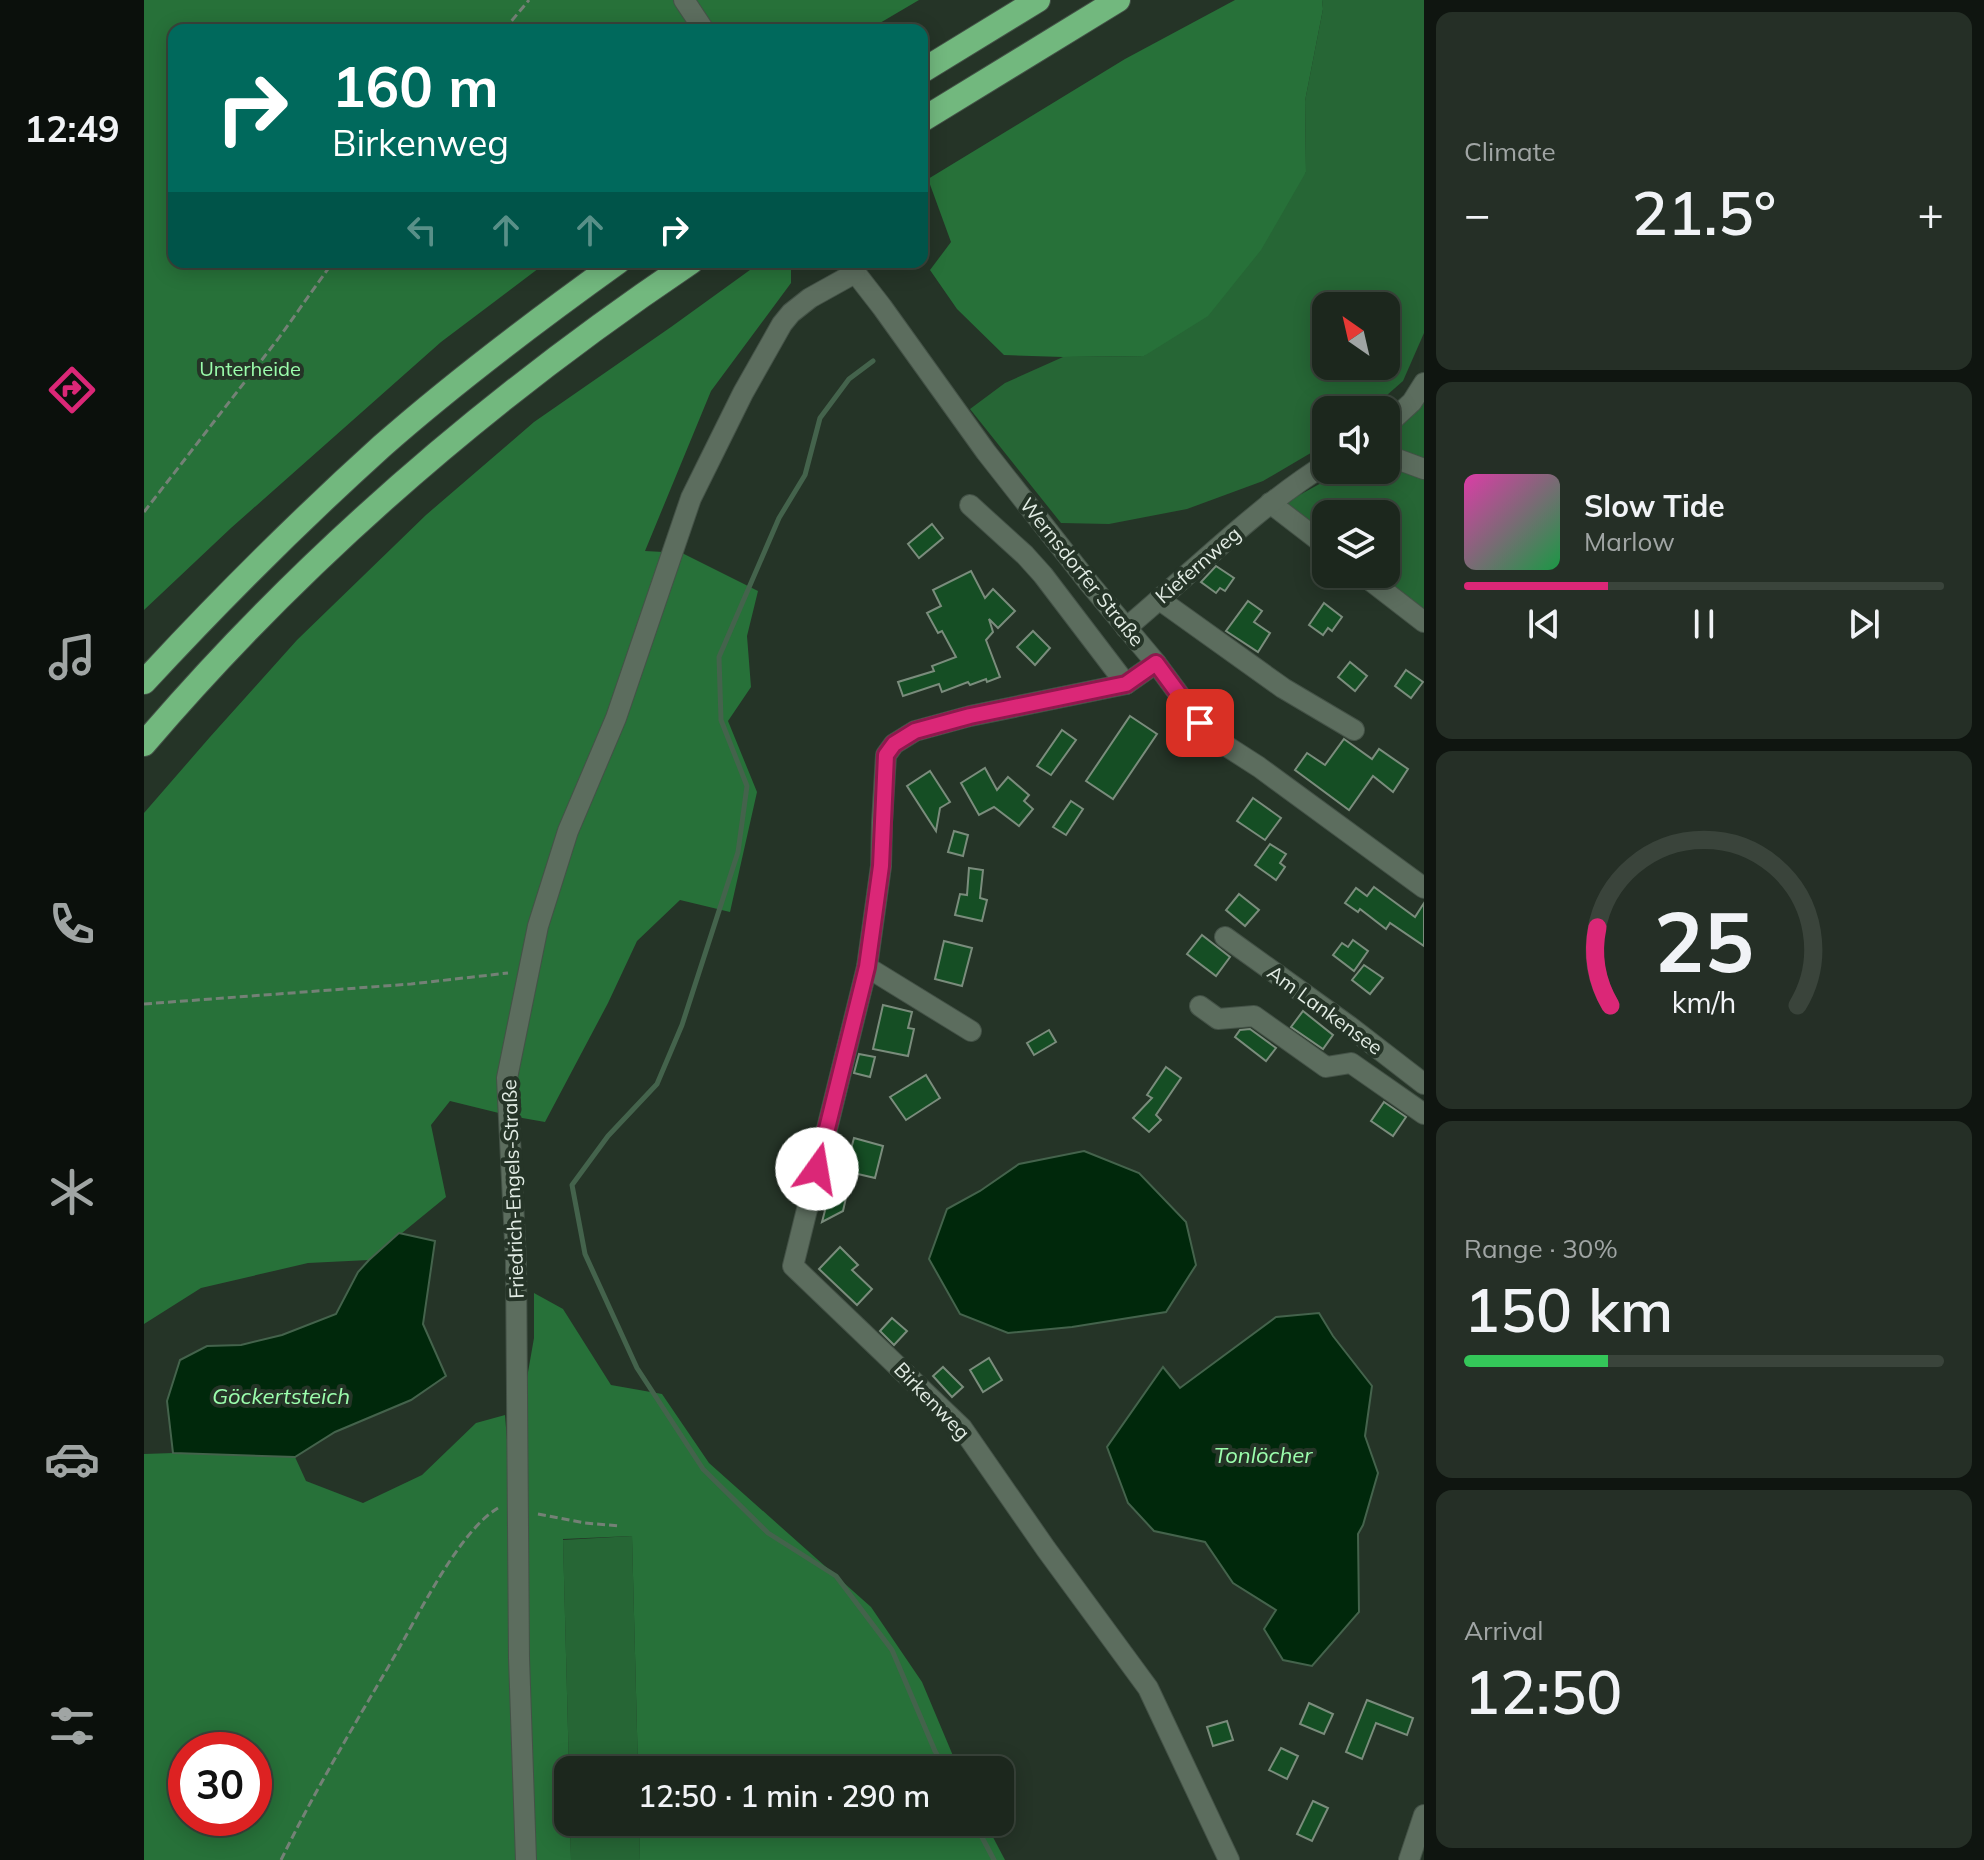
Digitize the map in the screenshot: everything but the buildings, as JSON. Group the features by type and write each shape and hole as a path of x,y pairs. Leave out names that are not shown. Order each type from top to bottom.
{"highway":[{"path":"928,67 1038,0"},
{"path":"928,116 1118,0"},
{"path":"144,682 267,554 383,445 531,325 610,268"},
{"path":"144,744 217,662 302,576 421,467 559,355 682,268"}],"street":[{"path":"684,0 700,24"},
{"name":"Wernsdorfer Straße","path":"851,268 986,452 1156,663 1200,723 1217,740 1259,767 1424,888"},
{"name":"Friedrich-Engels-Straße","path":"526,1860 519,1658 516,1262 507,1078 538,926 568,831 616,718 691,498 743,393 782,324 791,313 851,268"},
{"path":"1400,413 1412,402 1424,383"},
{"path":"1400,460 1424,469"},
{"name":"Kiefernweg","path":"1126,628 1270,503 1312,473"},
{"path":"1270,503 1312,535"},
{"path":"970,505 1043,575 1126,684"},
{"path":"1380,588 1424,622"},
{"path":"1160,600 1283,688 1354,730"},
{"name":"Birkenweg","path":"1156,663 1126,684 970,716 915,731 894,744 886,755 881,866 867,967 793,1266 962,1428 1148,1688 1229,1860"},
{"name":"Am Lankensee","path":"1225,937 1424,1084"},
{"path":"867,967 971,1031"},
{"name":"Am Lankensee","path":"1200,1006 1218,1019 1254,1016 1326,1067 1351,1063 1424,1114"},
{"path":"1409,1860 1424,1815"}],"path":[{"path":"509,24 529,0"},
{"path":"144,512 278,339 329,268"},
{"path":"144,1004 502,974 528,975"},
{"path":"281,1860 303,1815 446,1568 483,1518 502,1505 585,1523 621,1526"}],"shaded area":[{"path":"1322,0 1424,0 1424,333 1403,381 1386,396 1312,396 1312,452 1263,481 1187,509 1109,524 1061,523 970,409 1005,383 1063,357 1144,356 1306,172 1305,101 1323,9"},
{"path":"1424,400 1424,612 1392,588 1400,588 1400,500 1312,500 1312,526 1283,504 1319,484 1400,484 1400,425"},
{"path":"632,1536 638,1756 569,1756 563,1540"},
{"path":"570,1836 639,1836 640,1860 571,1860"}],"green space":[{"name":"Unterheide","path":"144,0 919,0 878,24 168,24 168,268 539,268 441,342 231,528 144,610"},
{"path":"1235,0 1322,0 1323,9 1305,101 1306,172 1261,250 1208,316 1144,356 1004,355 957,309 930,270 951,242 928,179 1125,59"},
{"path":"753,268 791,268 791,283 711,391 645,551 682,553 758,591 747,636 751,687 728,721 757,792 730,912 680,900 637,941 545,1122 450,1101 431,1125 446,1197 369,1260 308,1263 201,1288 144,1324 144,813 297,640 426,515 534,422"},
{"path":"534,1293 563,1309 611,1385 662,1394 709,1463 871,1607 922,1682 953,1756 638,1756 632,1536 563,1539 569,1756 554,1756 554,1836 570,1836 571,1860 530,1860 521,1412 534,1338"},
{"path":"505,1415 518,1575 516,1860 144,1860 144,1454 295,1457 306,1481 363,1503 422,1475 476,1423"},
{"path":"639,1836 992,1836 1005,1860 640,1860"}],"water":[{"path":"1084,1151 1139,1173 1186,1222 1196,1265 1166,1312 1072,1327 1008,1333 960,1314 929,1259 947,1209 1019,1164"},
{"name":"Göckertsteich","path":"399,1233 435,1241 423,1324 446,1376 411,1400 335,1432 295,1457 173,1453 167,1401 180,1360 207,1346 241,1345 282,1335 336,1314 358,1272"},
{"name":"Tonlöcher","path":"1319,1313 1372,1386 1365,1436 1378,1473 1358,1534 1359,1612 1312,1666 1283,1660 1264,1629 1276,1610 1233,1583 1205,1542 1154,1531 1128,1503 1107,1447 1163,1367 1180,1388 1276,1317"}],"waterway":[{"path":"873,361 849,379 820,418 805,475 779,518 719,657 721,720 747,786 738,852 682,1025 657,1084 608,1136 572,1185 585,1254 637,1368 703,1469 768,1533 836,1576 892,1650 938,1756"},
{"path":"981,1836 994,1860"}],"route":[{"path":"817,1169 867,967 881,866 886,755 894,744 915,731 970,716 1126,684 1156,663 1200,723"}]}
